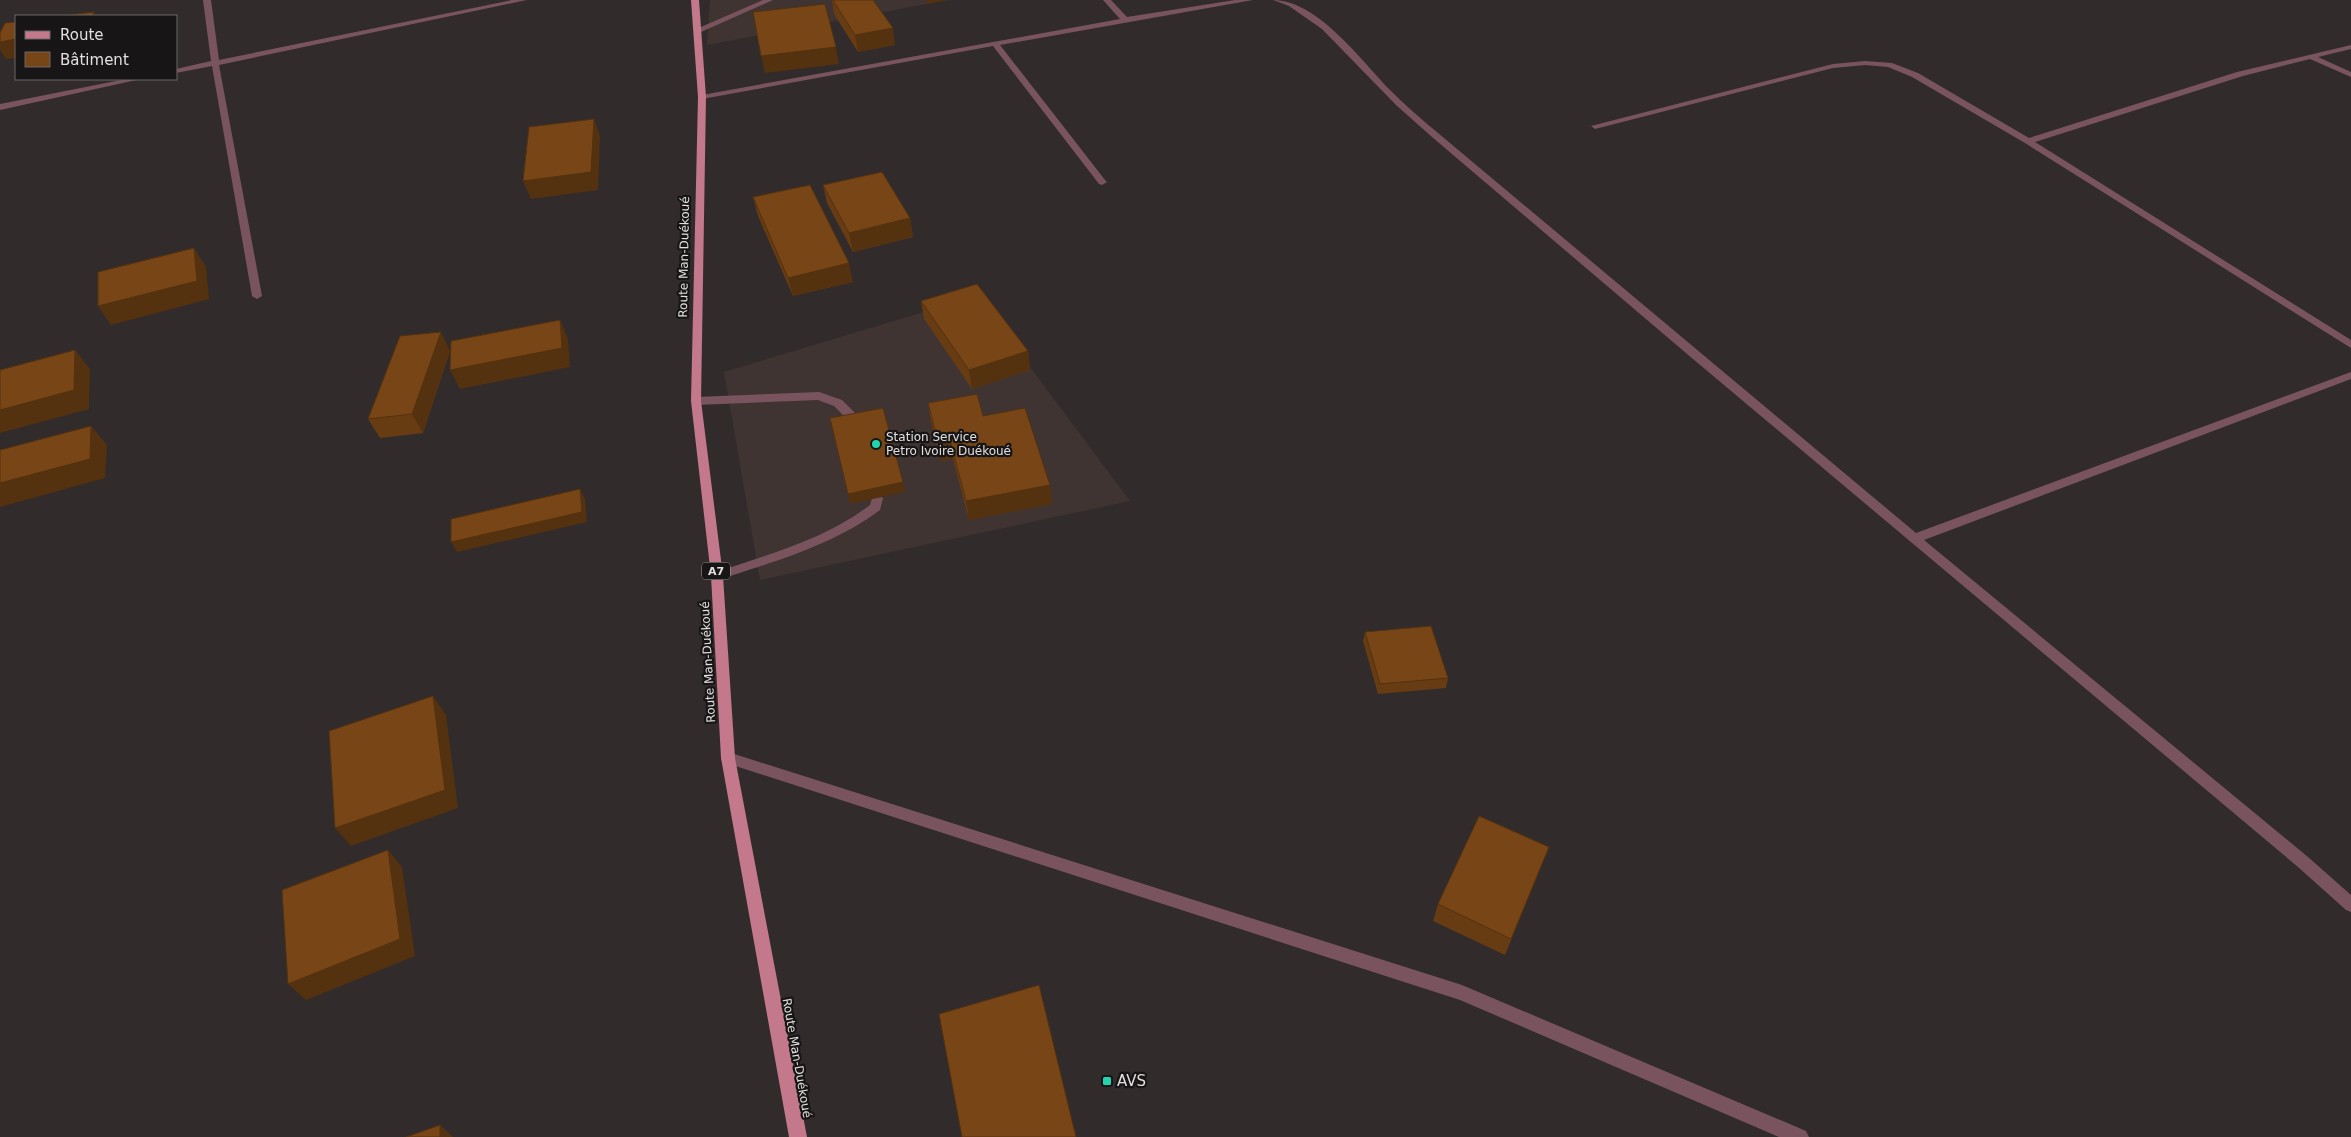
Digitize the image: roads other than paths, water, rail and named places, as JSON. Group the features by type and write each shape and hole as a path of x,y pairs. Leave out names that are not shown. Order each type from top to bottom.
{"main road":[{"name":"Route Man-Duékoué","path":"696,0 702,97 696,401 717,576 728,758 798,1137"}],"street":[{"path":"207,0 215,63 257,296"},
{"path":"178,71 523,0"},
{"path":"698,30 769,0"},
{"path":"1107,0 1126,20"},
{"path":"702,97 1126,20 1249,0"},
{"path":"1277,0 1292,3 1316,20 1406,110 1718,376 2303,862 2351,905"},
{"path":"995,44 1102,182"},
{"path":"2028,141 2240,74 2351,47"},
{"path":"2311,57 2351,75"},
{"path":"1595,126 1833,66 1865,62 1889,65 1915,75 2028,141 2351,345"},
{"path":"0,107 132,80"},
{"path":"1915,538 2351,375"},
{"path":"696,401 819,396 838,403 858,423"},
{"path":"717,576 790,550 864,518 876,507 877,498"},
{"path":"728,758 1462,993 1800,1137"}],"place":[{"name":"Station Service Petro Ivoire Duékoué","path":"876,444"},
{"name":"AVS","path":"1107,1081"}]}
